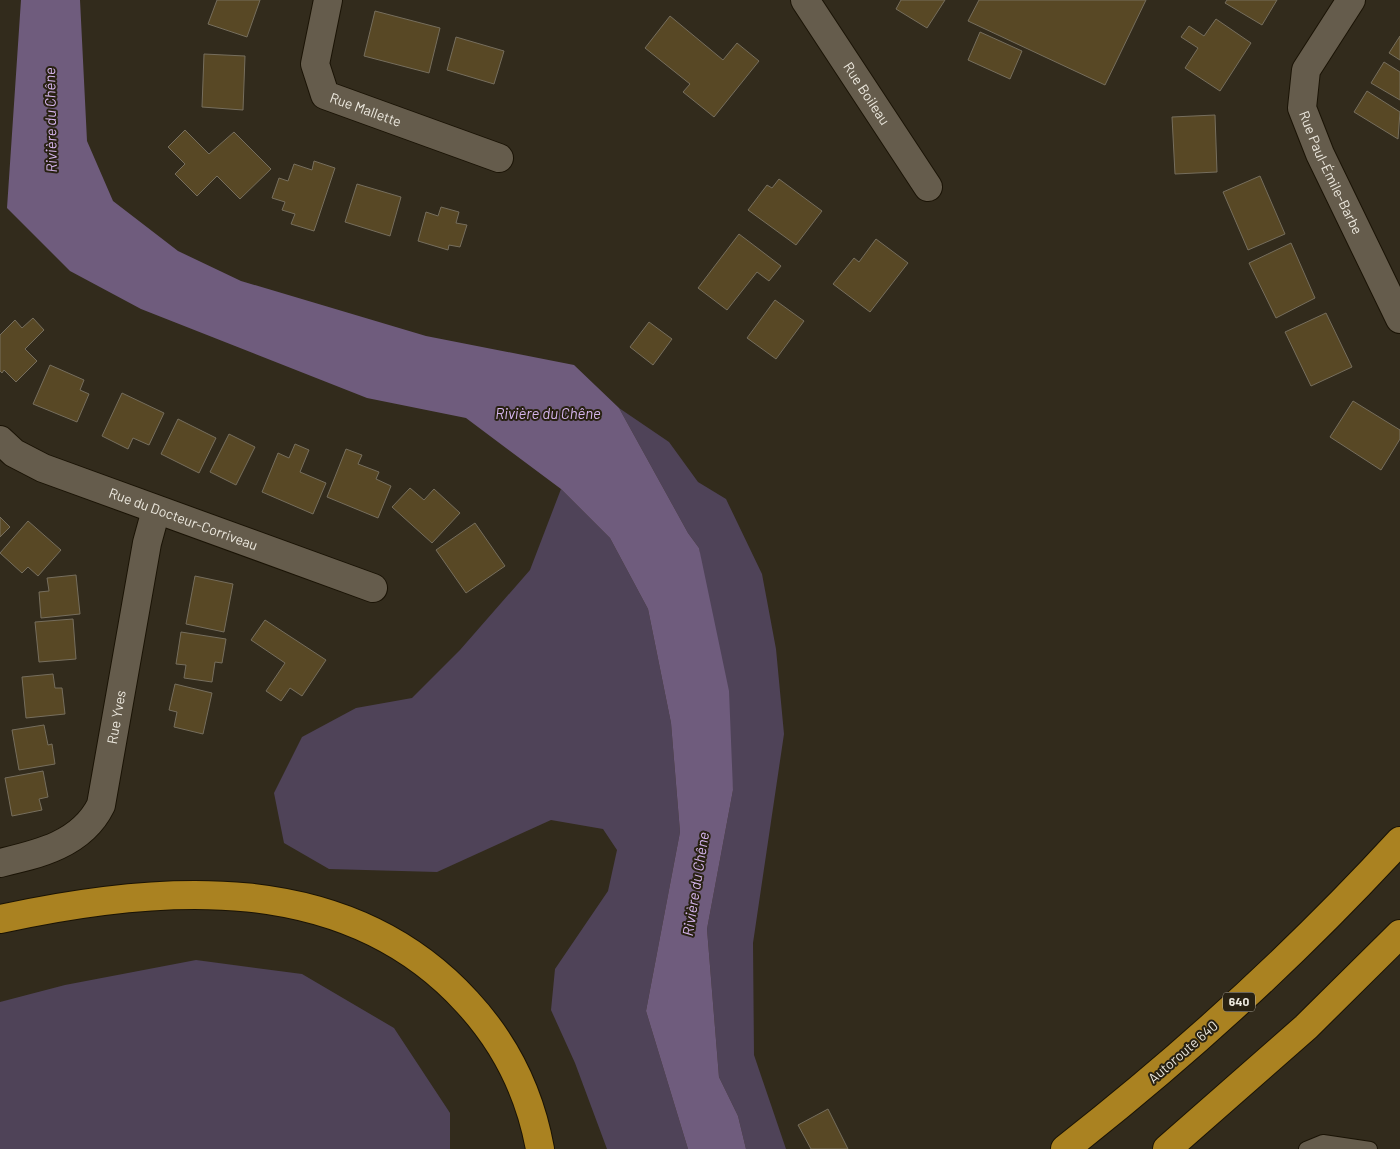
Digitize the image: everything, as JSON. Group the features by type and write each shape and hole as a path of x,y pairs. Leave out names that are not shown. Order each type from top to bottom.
{"highway":[{"name":"Autoroute 640","path":"1065,1149 1124,1102 1225,1015 1300,944 1400,841"},
{"path":"0,919 87,903 187,894 236,896 266,900 302,907 357,924 395,942 424,961 456,990 480,1017 498,1042 518,1078 532,1115 540,1149"},
{"path":"1167,1149 1306,1027 1400,934"}],"street":[{"name":"Rue Mallette","path":"328,0 314,64 325,95 499,158"},
{"name":"Rue Boileau","path":"805,0 928,187"},
{"name":"Rue Paul-Émile-Barbe","path":"1352,0 1306,70 1302,108 1320,154 1400,319"},
{"name":"Rue du Docteur-Corriveau","path":"0,440 14,454 35,465 372,588"},
{"name":"Rue Yves","path":"0,863 58,846 76,835 95,817 105,790 146,543 156,510"}],"lane":[{"path":"1306,1149 1323,1142 1370,1149"}],"shaded area":[{"path":"619,408 669,442 698,482 726,499 762,574 776,649 784,734 753,943 754,1055 786,1149 746,1149 738,1116 719,1077 707,929 733,790 699,548 688,533"},
{"path":"561,489 610,538 648,609 671,723 680,832 646,1011 688,1149 607,1149 575,1063 551,1010 555,969 608,891 617,850 603,829 551,820 437,872 329,869 284,843 274,793 302,737 356,708 412,698 460,650 530,570"},
{"path":"196,960 302,974 394,1028 450,1113 450,1149 0,1149 0,1002 65,985"}],"water":[{"name":"Rivière du Chêne","path":"21,0 80,0 87,141 113,201 178,251 241,281 426,336 574,365 619,408 688,533 699,548 729,691 733,790 707,929 719,1077 738,1116 746,1149 688,1149 646,1011 680,832 671,723 648,609 610,538 561,489 466,418 367,398 141,309 70,271 7,208"}],"building":[{"path":"217,0 260,0 247,37 208,24"},
{"path":"901,0 945,0 927,28 896,9"},
{"path":"979,0 1146,0 1105,85 968,21"},
{"path":"1227,0 1277,0 1262,25 1225,3"},
{"path":"375,11 440,28 429,73 364,56"},
{"path":"670,16 723,60 737,43 759,61 714,117 683,92 690,84 645,48"},
{"path":"1216,19 1251,43 1220,91 1185,68 1198,48 1181,37 1189,26 1204,36"},
{"path":"980,32 1022,51 1010,79 968,60"},
{"path":"1400,36 1400,60 1389,53"},
{"path":"456,37 504,51 494,84 447,70"},
{"path":"204,54 245,56 243,110 202,107"},
{"path":"1384,62 1400,72 1400,100 1371,83"},
{"path":"1367,91 1400,112 1398,139 1354,112"},
{"path":"1215,115 1217,172 1175,174 1172,117"},
{"path":"185,130 209,154 234,132 271,169 240,199 217,176 197,196 175,174 185,164 168,147"},
{"path":"314,161 335,168 314,231 291,224 295,214 282,210 285,202 272,198 279,178 288,181 294,164 312,170"},
{"path":"1260,176 1285,234 1248,250 1223,192"},
{"path":"779,179 822,211 796,245 748,210 767,185 772,188"},
{"path":"357,184 401,197 390,236 345,222"},
{"path":"441,207 459,212 456,223 467,225 460,247 449,245 448,250 418,241 426,212 438,216"},
{"path":"739,234 781,266 769,281 757,272 727,310 698,288"},
{"path":"876,239 908,263 870,312 833,284 854,258 859,262"},
{"path":"1291,243 1315,298 1276,318 1249,263"},
{"path":"775,300 804,321 776,359 747,338"},
{"path":"1326,313 1352,367 1311,386 1285,332"},
{"path":"33,318 44,330 25,349 37,361 16,382 4,370 2,373 0,371 0,335 15,320 22,328"},
{"path":"649,322 672,339 653,365 630,347"},
{"path":"50,365 84,380 80,390 89,394 77,422 33,404"},
{"path":"122,393 164,413 149,445 133,438 128,449 102,436"},
{"path":"1353,401 1400,430 1400,439 1381,470 1330,437"},
{"path":"178,419 216,438 199,473 161,454"},
{"path":"229,434 255,447 236,485 210,472"},
{"path":"295,444 309,450 300,472 326,483 313,514 262,492 278,453 289,458"},
{"path":"346,449 362,455 358,464 379,472 376,479 391,486 378,518 327,497"},
{"path":"410,488 424,500 434,489 460,513 432,543 392,507"},
{"path":"0,517 10,527 0,537"},
{"path":"28,521 61,550 38,576 28,567 22,573 0,553"},
{"path":"475,523 505,566 466,593 436,550"},
{"path":"76,575 80,614 41,618 39,592 49,591 47,578"},
{"path":"195,576 233,584 224,632 186,624"},
{"path":"73,619 76,659 39,662 35,622"},
{"path":"265,620 326,660 302,696 290,688 281,701 266,691 285,663 251,640"},
{"path":"181,632 226,639 222,663 215,662 212,682 184,678 186,665 176,664"},
{"path":"53,674 55,688 62,688 65,714 26,718 22,677"},
{"path":"175,684 212,693 203,734 174,727 177,712 169,710"},
{"path":"44,725 48,745 52,744 55,764 19,770 12,730"},
{"path":"43,771 48,797 39,799 42,810 12,816 5,778"},
{"path":"828,1109 848,1149 811,1149 798,1125"}]}
